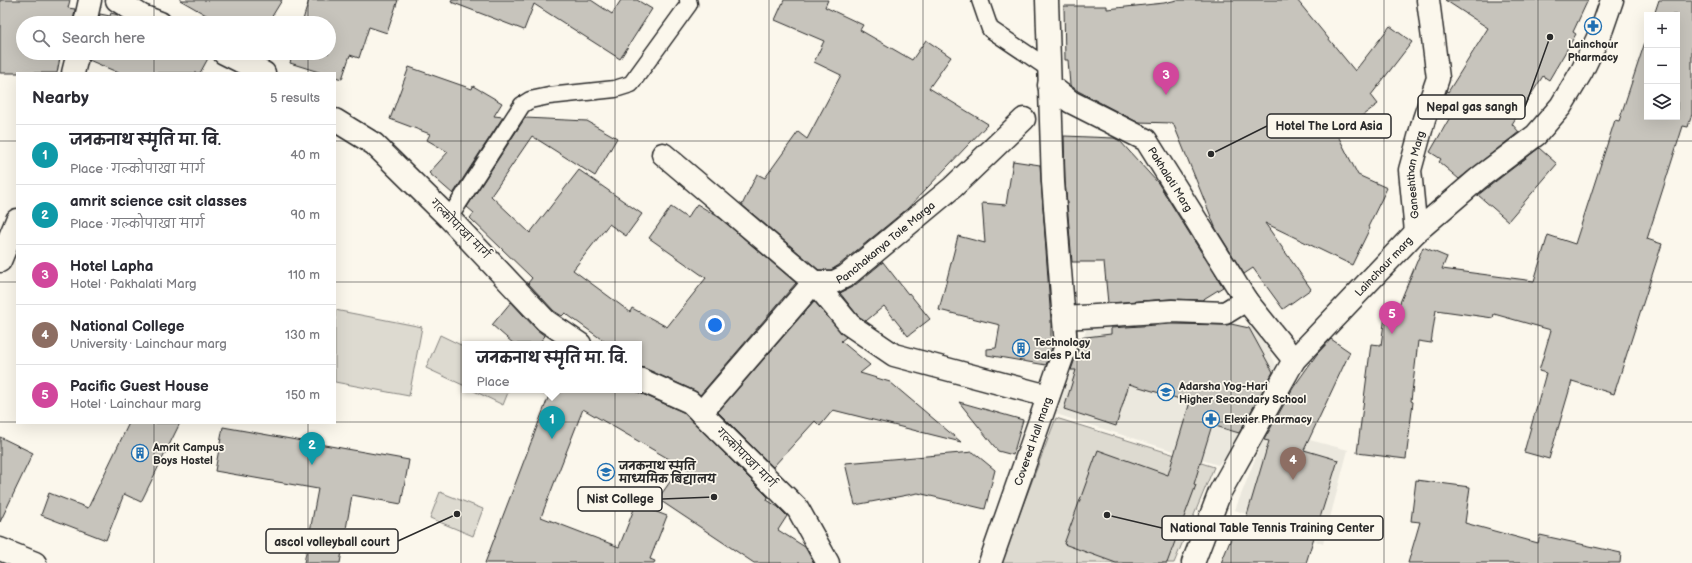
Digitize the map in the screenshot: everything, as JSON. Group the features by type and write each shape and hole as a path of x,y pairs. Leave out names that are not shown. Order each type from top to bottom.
{"street":[{"path":"87,16 90,0"},
{"path":"117,0 142,16"},
{"path":"1048,0 1049,76"},
{"name":"Ganeshthan Marg","path":"1416,232 1410,170 1424,119 1438,78 1428,0"},
{"name":"Lainchaur marg","path":"1193,563 1220,492 1294,360 1416,232 1479,178 1536,135 1561,106 1582,71 1602,29 1612,0"},
{"path":"74,72 77,60"},
{"path":"238,60 262,72"},
{"name":"Pakhalati Marg","path":"1049,76 1071,102 1146,140 1246,300 1294,360"},
{"name":"Covered Hall marg","path":"990,563 1066,346 1065,318 1053,182 1049,76"},
{"name":"Panchakanya Tole Marga","path":"814,282 834,282 846,276 953,187 1024,119"},
{"name":"गल्कोपाखा मार्ग","path":"336,121 374,144 450,218 546,321 576,341"},
{"path":"663,154 814,282 850,325 894,355 1048,396"},
{"path":"0,261 16,222"},
{"path":"701,413 814,282"},
{"path":"1065,318 1172,311 1225,313 1246,300"},
{"name":"गल्कोपाखा मार्ग","path":"642,380 690,402 798,509 828,563"},
{"path":"0,549 35,563"}],"lane":[{"path":"450,218 522,106 530,100 549,96 615,89 631,84 688,4 688,0"},
{"path":"980,0 990,29 1049,76"}],"shaded area":[{"path":"336,310 422,327 409,396 336,382"},
{"name":"Adarsha Yog-Hari Higher Secondary School","path":"1165,322 1259,327 1278,370 1257,423 1218,465 1056,414 1087,328"},
{"path":"440,335 462,346 462,385 426,368"},
{"path":"478,393 508,393 503,405"},
{"path":"1056,418 1214,467 1174,563 1001,563"},
{"path":"1267,429 1348,450 1323,544 1235,510"},
{"path":"440,492 483,509 473,536 430,518"}],"building":[{"path":"0,0 70,0 68,8 75,9 74,16 16,16 16,60 60,60 57,72 0,73"},
{"path":"180,0 282,0 272,16 208,16"},
{"path":"309,0 398,0 387,33 369,27 359,58 350,55 342,79 336,77 336,72 319,72 290,63 291,60 336,60 336,16 304,16"},
{"path":"452,0 591,0 612,14 621,0 637,0 652,9 620,59 534,4 524,30 451,2"},
{"path":"784,0 828,0 825,7 863,25 860,30 912,60 926,40 951,57 929,88 988,124 907,209 831,270 819,270 742,205 757,174 765,178 798,132 807,139 841,75 814,62 824,41 775,20"},
{"path":"1177,0 1297,0 1355,71 1390,26 1412,42 1371,95 1378,104 1337,134 1358,175 1387,188 1352,265 1265,223 1311,289 1283,309 1253,268 1244,274 1216,229 1173,123 1137,122 1078,91 1070,85 1068,60 1065,60 1064,6 1107,6 1107,9 1164,3"},
{"path":"1445,0 1588,0 1573,32 1576,34 1549,80 1543,76 1512,124 1519,132 1459,179 1439,162 1441,159 1430,152 1449,119 1439,114 1447,91 1448,92 1488,28"},
{"path":"1659,0 1692,0 1692,114 1688,127 1683,126 1647,239 1662,244 1614,394 1572,381 1549,459 1524,452 1546,373 1539,371 1551,330 1494,314 1493,318 1436,310 1431,343 1418,341 1406,459 1357,453 1371,344 1381,345 1385,316 1394,317 1423,247 1447,257 1442,269 1534,281 1548,235 1575,244 1615,120 1619,121 1644,45 1644,120 1680,120 1680,12 1655,12"},
{"path":"111,13 120,16 110,16"},
{"path":"100,14 110,16 100,16"},
{"path":"89,60 207,60 201,72 117,72"},
{"path":"409,67 472,89 473,86 502,103 494,116 503,117 453,194 429,173 448,152 427,140 430,134 390,119"},
{"path":"525,118 587,121 617,138 595,176 532,136 491,196 530,233 579,170 642,214 626,236 609,224 573,270 630,312 632,308 667,327 706,278 649,238 671,207 687,218 697,204 720,218 796,283 700,395 695,391 642,368 642,341 604,341 565,313 562,316 554,311 528,283 532,278 470,218 474,213 467,207"},
{"path":"1064,136 1114,138 1120,141 1158,183 1223,287 1202,300 1171,299 1108,303 1104,262 1072,262 1065,181"},
{"path":"1539,148 1557,164 1508,221 1478,195"},
{"path":"1013,161 1040,165 1051,321 1051,341 1053,341 1046,365 987,355 987,349 996,348 1000,325 939,310 958,236 985,243 982,203 1006,205"},
{"path":"883,262 930,319 908,336 884,306 866,321 858,316 840,293 854,286"},
{"path":"814,301 846,337 841,341 870,365 860,373 890,382 961,442 833,410 820,426 815,421 773,467 718,412"},
{"path":"511,302 537,330 545,336 541,341 511,341 492,325"},
{"name":"Adarsha Yog-Hari Higher Secondary School","path":"1172,324 1231,324 1249,328 1273,372 1239,433 1212,425 1194,484 1196,485 1167,563 1116,563 1064,544 1098,450 1168,475 1190,402 1129,384 1116,426 1064,409 1076,370 1071,370 1078,350 1078,338 1111,334 1111,328"},
{"path":"1331,339 1350,352 1304,450 1338,460 1306,563 1221,563 1235,529 1242,532 1269,441 1264,440 1293,388 1317,354"},
{"path":"550,393 640,393 683,412 768,497 767,500 778,507 787,516 778,530 805,547 814,563 754,563 658,499 681,466 583,409 541,517 619,547 636,504 667,516 650,559 655,561 654,563 485,563"},
{"path":"959,402 1023,420 1013,455 998,451"},
{"path":"129,424 180,424 141,502 124,494 106,540 41,515 49,493 88,508"},
{"path":"223,427 409,460 401,504 352,495 340,563 304,563 318,489 215,471"},
{"path":"0,437 33,453 0,522"},
{"path":"973,452 995,470 985,509 918,493 855,505 845,463"},
{"path":"1416,480 1470,487 1465,523 1538,543 1540,535 1621,553 1620,563 1408,563 1420,522 1411,521"}],"place":[{"name":"Lainchour Pharmacy","path":"1593,26"},
{"name":"Nepal gas sangh","path":"1550,37"},
{"name":"Hotel Lapha","path":"1166,95"},
{"name":"Hotel The Lord Asia","path":"1211,154"},
{"name":"Pacific Guest House","path":"1392,334"},
{"name":"Technology Sales P Ltd","path":"1021,348"},
{"name":"Adarsha Yog-Hari Higher Secondary School","path":"1166,392"},
{"name":"Elexier Pharmacy","path":"1211,419"},
{"name":"जनकनाथ स्मृति मा. वि.","path":"552,439"},
{"name":"Amrit Campus Boys Hostel","path":"140,453"},
{"name":"amrit science csit classes","path":"312,465"},
{"name":"जनकनाथ स्मृति माध्यमिक बिद्यालय","path":"606,472"},
{"name":"National College","path":"1293,480"},
{"name":"Nist College","path":"714,497"},
{"name":"ascol volleyball court","path":"457,514"},
{"name":"National Table Tennis Training Center","path":"1107,515"}]}
